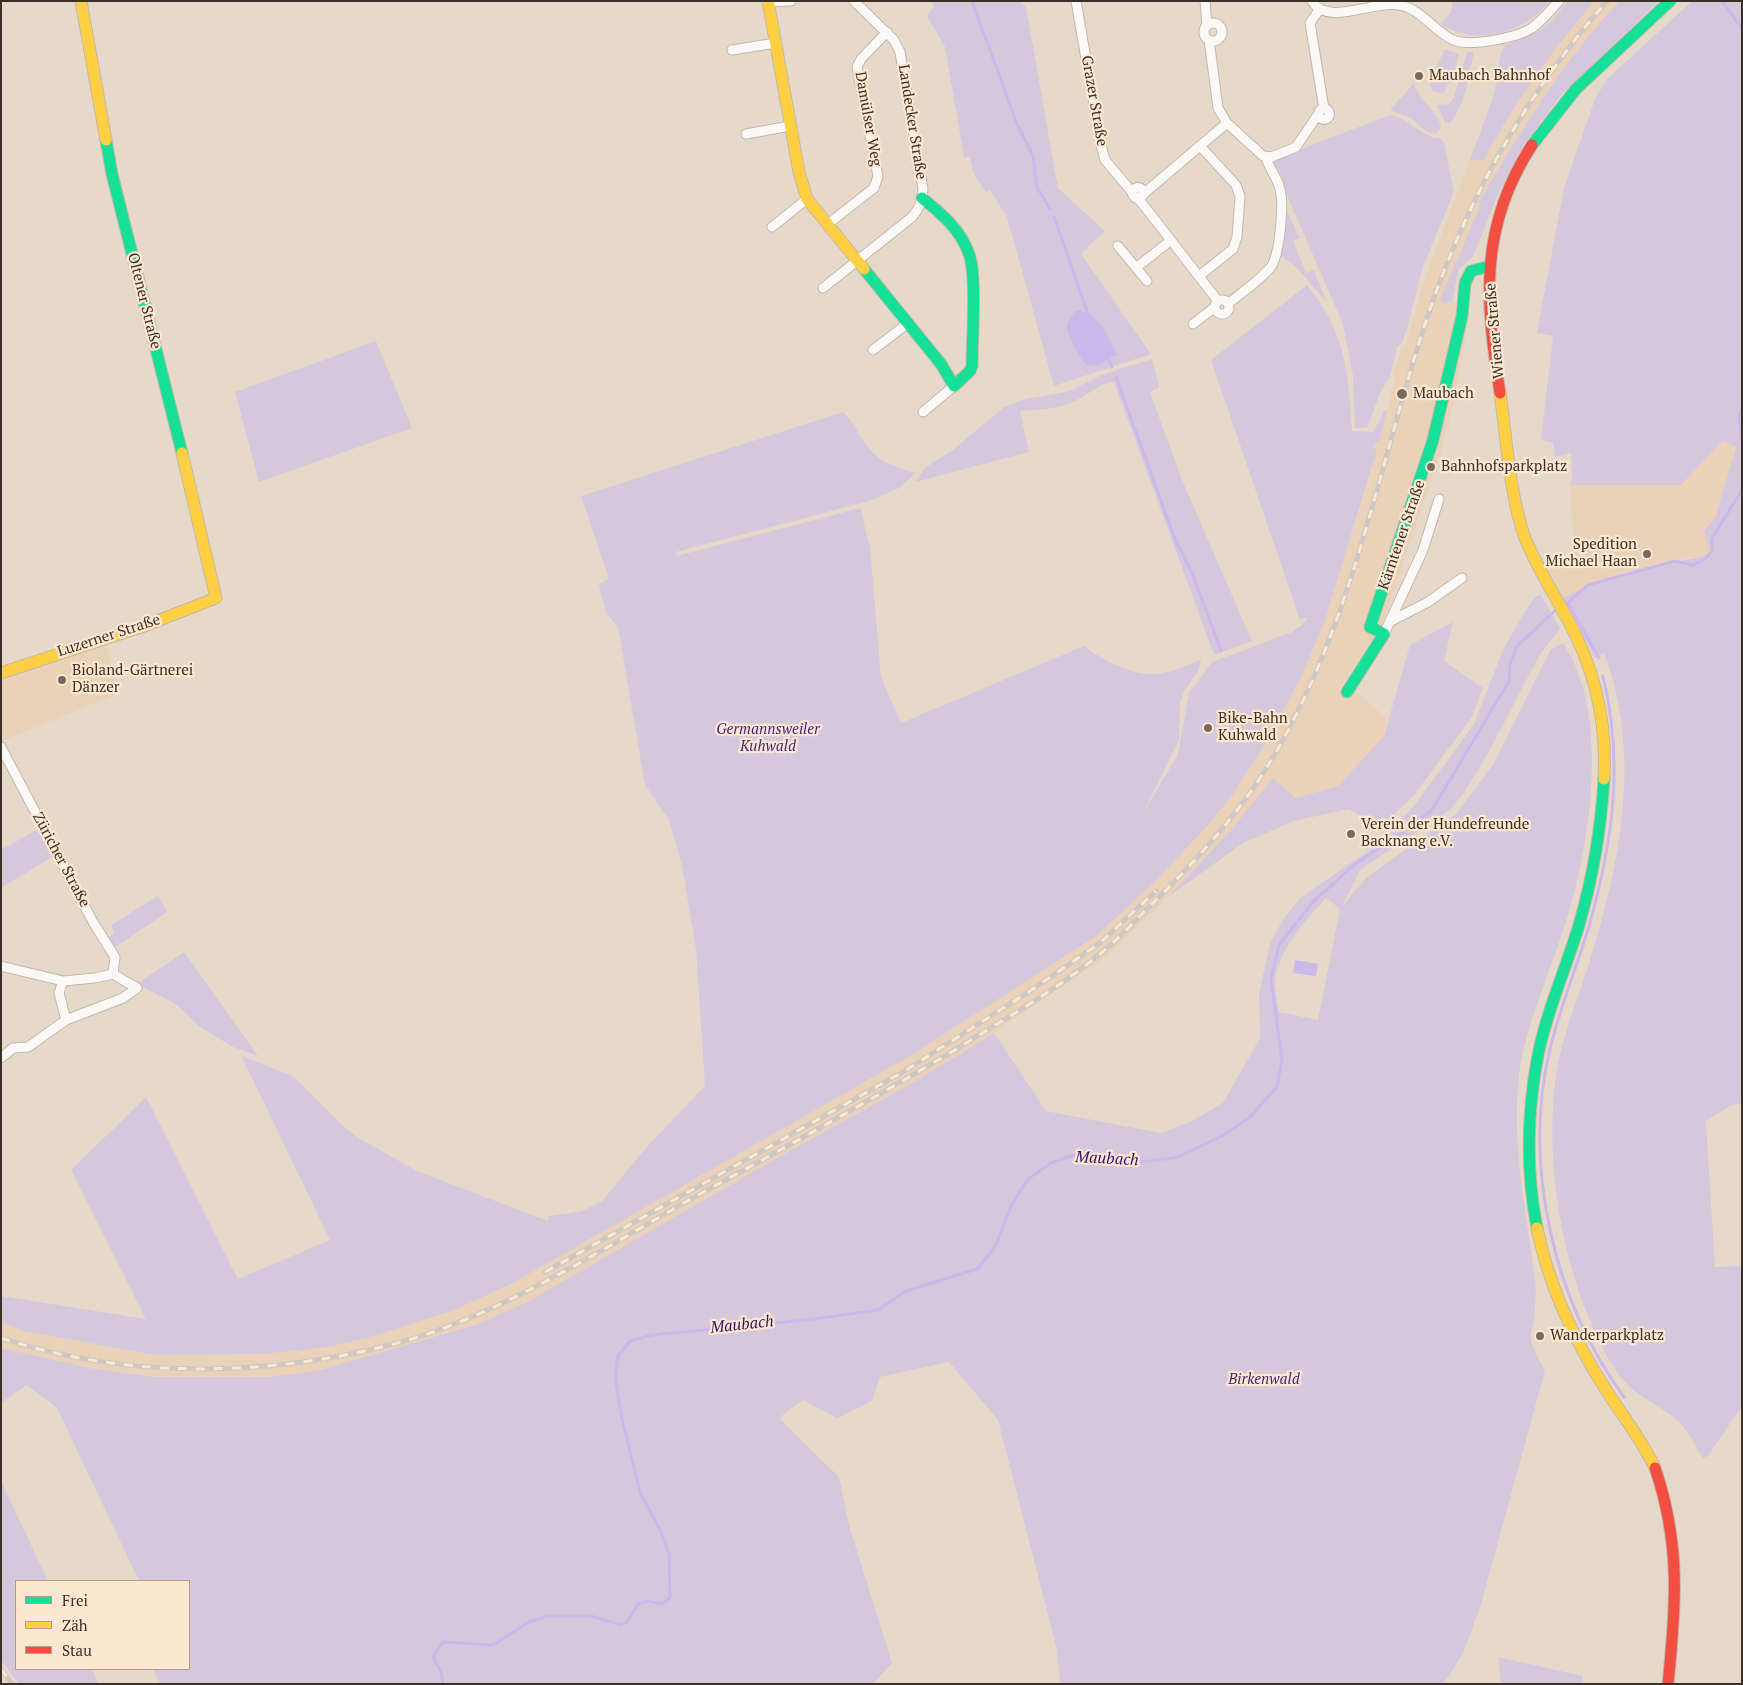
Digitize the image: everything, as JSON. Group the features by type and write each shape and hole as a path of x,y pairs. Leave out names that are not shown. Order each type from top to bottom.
{"street":[{"name":"Oltener Straße","path":"80,1 112,174 154,337 216,598"},
{"path":"791,1 768,2 802,190 807,199 942,364 954,386"},
{"name":"Landecker Straße","path":"824,288 912,217 919,208 923,189 900,52 894,40 854,1"},
{"name":"Grazer Straße","path":"1076,1 1105,160 1137,196 1199,276 1216,304"},
{"path":"1205,1 1207,26 1204,33 1209,40 1218,108 1227,123 1266,157 1269,168 1280,189 1281,199 1275,258 1271,268 1229,303 1229,308 1225,314 1218,313 1216,304"},
{"path":"1312,1 1319,10 1329,14 1398,3 1413,11 1454,40 1465,43 1505,37 1531,29 1559,1"},
{"name":"Wiener Straße","path":"1668,1684 1678,1591 1676,1553 1668,1509 1638,1434 1588,1361 1555,1292 1540,1243 1529,1174 1529,1111 1538,1051 1586,897 1594,855 1604,776 1603,734 1598,696 1583,648 1528,545 1517,510 1491,318 1490,266 1492,245 1501,206 1520,167 1546,124 1574,91 1670,1"},
{"path":"1266,157 1296,147 1322,111 1310,23 1319,10"},
{"path":"1207,26 1216,24 1222,30 1220,38 1214,41 1209,40"},
{"name":"Damülser Weg","path":"828,224 874,188 878,176 857,66 861,58 886,32"},
{"path":"732,50 776,43"},
{"path":"1137,196 1201,147 1227,123"},
{"path":"746,134 790,126"},
{"path":"1199,276 1233,249 1238,223 1240,196 1236,185 1201,147"},
{"path":"922,198 935,207 956,231 970,253 972,263 972,366 970,372 923,412"},
{"path":"772,227 807,199"},
{"path":"1137,268 1170,240"},
{"path":"1118,246 1147,281"},
{"name":"Kärntener Straße","path":"1384,634 1370,627 1433,440 1462,316 1465,283 1471,271 1490,266"},
{"path":"1193,324 1222,299 1229,303"},
{"path":"873,350 908,323"},
{"name":"Kärntener Straße","path":"1347,692 1391,621 1423,550 1440,499"},
{"path":"1391,621 1428,602 1462,578"},
{"name":"Luzerner Straße","path":"1,673 147,625 216,598"},
{"name":"Züricher Straße","path":"1,747 93,922 115,957 113,974"},
{"path":"1,966 63,981 113,974 137,988 123,998 66,1020 28,1047 13,1048 1,1058"},
{"path":"63,981 59,993 66,1020"}],"shaded area":[{"path":"1595,1 1620,1 1571,59 1521,130 1479,202 1482,203 1450,274 1444,304 1452,301 1469,318 1453,405 1441,452 1383,623 1336,694 1355,691 1387,718 1384,736 1338,786 1296,798 1273,779 1230,831 1168,897 1106,957 994,1033 916,1081 786,1153 527,1302 478,1324 321,1370 270,1377 156,1377 94,1369 1,1348 1,1322 24,1331 155,1355 264,1354 329,1347 367,1338 455,1310 513,1283 910,1056 1095,937 1153,884 1209,823 1269,738 1302,675 1325,621 1367,486 1377,450 1374,449 1376,442 1379,442 1394,386 1396,375 1393,375 1401,349 1404,349 1425,278 1470,160 1483,161 1534,77 1574,24"},
{"path":"1076,310 1091,315 1097,320 1117,355 1092,366 1085,363 1075,348 1067,327 1069,320"},
{"path":"1723,441 1736,446 1716,515 1704,531 1711,554 1672,561 1603,579 1562,598 1547,571 1574,554 1570,485 1681,485"},
{"path":"105,641 120,693 2,741 1,676"},
{"path":"1295,960 1318,964 1316,976 1293,973"}],"green space":[{"path":"930,1 1020,1 1026,7 1058,188 1105,231 1081,254 1151,354 1054,386 1007,217 990,190 986,192 973,173 970,157 964,157 945,47 927,16 934,6"},
{"path":"1453,1 1550,1 1540,12 1514,28 1499,33 1469,35 1441,24 1451,12"},
{"path":"1567,1 1595,1 1534,78 1483,161 1470,160 1494,95 1501,52 1506,45 1538,31 1552,21"},
{"path":"1620,1 1659,1 1562,94 1525,143 1499,192 1473,257 1459,269 1452,301 1444,304 1440,299 1481,204 1479,202 1510,149 1561,72"},
{"path":"1692,1 1742,1 1742,1103 1732,1105 1706,1121 1715,1267 1742,1266 1742,1406 1708,1456 1703,1458 1683,1426 1670,1414 1634,1391 1618,1374 1611,1363 1594,1330 1580,1295 1560,1218 1552,1139 1553,1101 1558,1064 1611,884 1623,807 1624,768 1622,729 1616,691 1604,653 1595,658 1562,598 1603,579 1711,554 1704,531 1716,515 1736,447 1723,441 1681,485 1570,485 1572,478 1571,453 1555,457 1553,443 1541,440 1553,336 1537,333 1564,188 1595,99 1606,80"},
{"path":"1445,49 1459,54 1453,77 1443,93 1432,91 1430,86 1432,75"},
{"path":"1467,52 1474,52 1463,98 1450,123 1445,122 1437,105 1449,104 1454,97"},
{"path":"1414,83 1419,95 1439,121 1441,127 1437,133 1427,132 1411,118 1390,110"},
{"path":"1390,115 1404,120 1427,135 1441,138 1444,143 1454,192 1422,269 1408,325 1402,343 1397,347 1390,377 1381,391 1367,428 1355,428 1353,376 1343,324 1283,186 1273,168 1273,162 1278,158"},
{"path":"1284,210 1287,210 1299,238 1293,241 1306,273 1314,270 1326,301 1295,266 1280,256"},
{"name":"Germannsweiler Kuhwald","path":"1307,285 1330,319 1343,354 1349,391 1352,431 1374,432 1384,411 1387,411 1379,442 1376,442 1374,448 1377,450 1325,621 1302,675 1269,738 1233,794 1210,823 1153,884 1095,937 910,1056 513,1283 455,1310 367,1338 329,1347 264,1354 155,1355 24,1331 1,1322 1,1296 146,1319 71,1170 146,1097 238,1279 330,1240 241,1055 294,1077 342,1125 357,1137 417,1171 548,1221 549,1216 582,1211 602,1201 651,1142 705,1086 696,950 682,866 669,820 645,785 618,627 606,613 599,584 609,579 581,496 843,412 851,420 868,447 878,457 889,464 916,473 899,488 869,501 676,552 677,556 860,508 870,547 881,677 901,723 1084,646 1118,666 1147,674 1168,672 1201,660 1199,669 1185,690 1180,702 1179,740 1143,813 1178,754 1189,693 1212,662 1292,632 1302,625 1308,617 1300,620 1211,360"},
{"path":"376,341 412,428 259,482 235,392"},
{"path":"1152,359 1159,387 1150,392 1182,480 1252,641 1214,655 1114,382 1099,386 1079,399 1065,405 1020,411 1029,452 915,482 926,467 954,449 1004,407 1025,399 1067,392 1101,375"},
{"name":"Birkenwald","path":"1541,595 1560,629 1540,654 1491,748 1464,793 1450,810 1360,870 1342,906 1367,877 1457,813 1494,763 1551,649 1563,643 1578,671 1587,704 1591,740 1592,777 1589,814 1584,851 1568,915 1527,1036 1519,1077 1517,1103 1518,1154 1536,1285 1531,1340 1545,1371 1481,1604 1463,1654 1443,1684 1060,1684 1057,1650 998,1420 949,1362 880,1377 872,1401 837,1418 803,1400 779,1418 839,1477 849,1525 892,1663 873,1684 160,1684 153,1670 190,1670 190,1580 139,1580 57,1408 27,1385 1,1403 1,1348 94,1369 156,1377 270,1377 321,1370 478,1324 527,1302 786,1153 916,1081 994,1033 1046,1111 1161,1133 1190,1122 1223,1103 1260,1038 1259,994 1270,943 1284,918 1300,898 1380,843 1414,806 1474,724 1503,650 1536,596","holes":["1326,898 1340,909 1318,1020 1279,1012 1275,981 1277,969 1287,947"]},
{"path":"1453,622 1444,661 1483,688 1472,717 1415,794 1393,816 1376,824 1349,809 1294,821 1243,843 1168,897 1230,831 1273,778 1296,798 1338,786 1384,736 1410,645"},
{"path":"40,828 54,856 1,888 1,850"},
{"path":"158,896 167,912 114,948 108,937 115,933 111,925"},
{"path":"184,952 258,1056 233,1047 200,1027 176,1004 137,984"},
{"path":"1,1481 48,1580 15,1580 15,1670 92,1670 99,1684 19,1684 1,1660"},
{"path":"1498,1657 1583,1676 1583,1684 1501,1684"}],"waterway":[{"path":"972,1 1017,124 1033,156 1037,187 1050,209"},
{"name":"Maubach","path":"1722,1 1742,29"},
{"path":"1054,217 1087,311"},
{"path":"1108,358 1112,367"},
{"path":"1116,377 1175,539 1193,575 1221,651"},
{"name":"Maubach","path":"1742,408 1739,416 1742,438"},
{"name":"Maubach","path":"1565,605 1588,585 1675,561 1692,565 1704,560 1712,551 1712,538 1742,490"},
{"path":"1568,603 1599,658"},
{"name":"Maubach","path":"443,1684 441,1672 433,1656 443,1642 493,1645 529,1622 548,1616 591,1616 621,1625 627,1622 638,1604 647,1601 662,1604 670,1598 669,1554 660,1530 640,1492 621,1414 615,1376 618,1356 630,1341 652,1335 806,1320 878,1310 906,1291 977,1269 995,1247 1012,1204 1028,1179 1051,1163 1074,1155 1107,1156 1142,1162 1178,1157 1222,1136 1250,1117 1277,1087 1282,1060 1271,979 1279,945 1314,901 1355,864 1409,828 1432,810 1509,681 1510,664 1517,646 1557,609"},
{"path":"1603,676 1613,740 1614,771 1610,833 1589,926 1550,1049 1542,1094 1540,1139 1543,1185 1550,1231 1562,1276 1579,1319 1600,1359 1624,1397"}],"railway":[{"path":"1,1338 48,1351 96,1361 145,1367 195,1369 244,1368 342,1356 428,1334 506,1302 544,1282 862,1104 963,1045 1036,999 1073,975 1107,948 1181,875 1227,823 1255,786 1296,715 1321,661 1342,605 1377,492 1426,321 1459,234 1500,152 1524,112 1577,37 1607,1"},
{"path":"545,1272 903,1072 1027,993 1100,943 1156,891"},
{"path":"1,1669 12,1684"}],"traffic: fast":[{"path":"1532,145 1576,89 1670,1"},
{"path":"106,140 112,174 182,453"},
{"path":"864,269 941,364 954,386 970,371 972,366 973,277 971,264 969,254 956,230 922,198"},
{"path":"1347,692 1384,634 1370,627 1433,440 1462,316 1465,283 1471,271 1490,266"},
{"path":"1537,1228 1533,1207 1529,1142 1534,1076 1546,1022 1579,925 1588,889 1601,816 1604,779"}],"traffic: slow":[{"path":"81,1 106,140"},
{"path":"768,1 799,172 807,199 864,269"},
{"path":"1500,393 1515,503 1525,538 1578,640 1592,678 1601,718 1604,779"},
{"path":"1,673 147,625 216,598 182,453"},
{"path":"1537,1228 1548,1271 1573,1332 1594,1371 1638,1437 1655,1468"}],"traffic: jam":[{"path":"1500,393 1491,326 1490,264 1503,205 1515,175 1532,145"},
{"path":"1655,1468 1663,1496 1673,1549 1674,1601 1668,1684"}],"place":[{"name":"Maubach Bahnhof","path":"1419,76"},
{"name":"Maubach","path":"1402,394"},
{"name":"Bahnhofsparkplatz","path":"1431,467"},
{"name":"Spedition Michael Haan","path":"1647,554"},
{"name":"Bioland-Gärtnerei Dänzer","path":"62,680"},
{"name":"Bike-Bahn Kuhwald","path":"1208,728"},
{"name":"Verein der Hundefreunde Backnang e.V.","path":"1351,834"},
{"name":"Wanderparkplatz","path":"1540,1336"}]}
